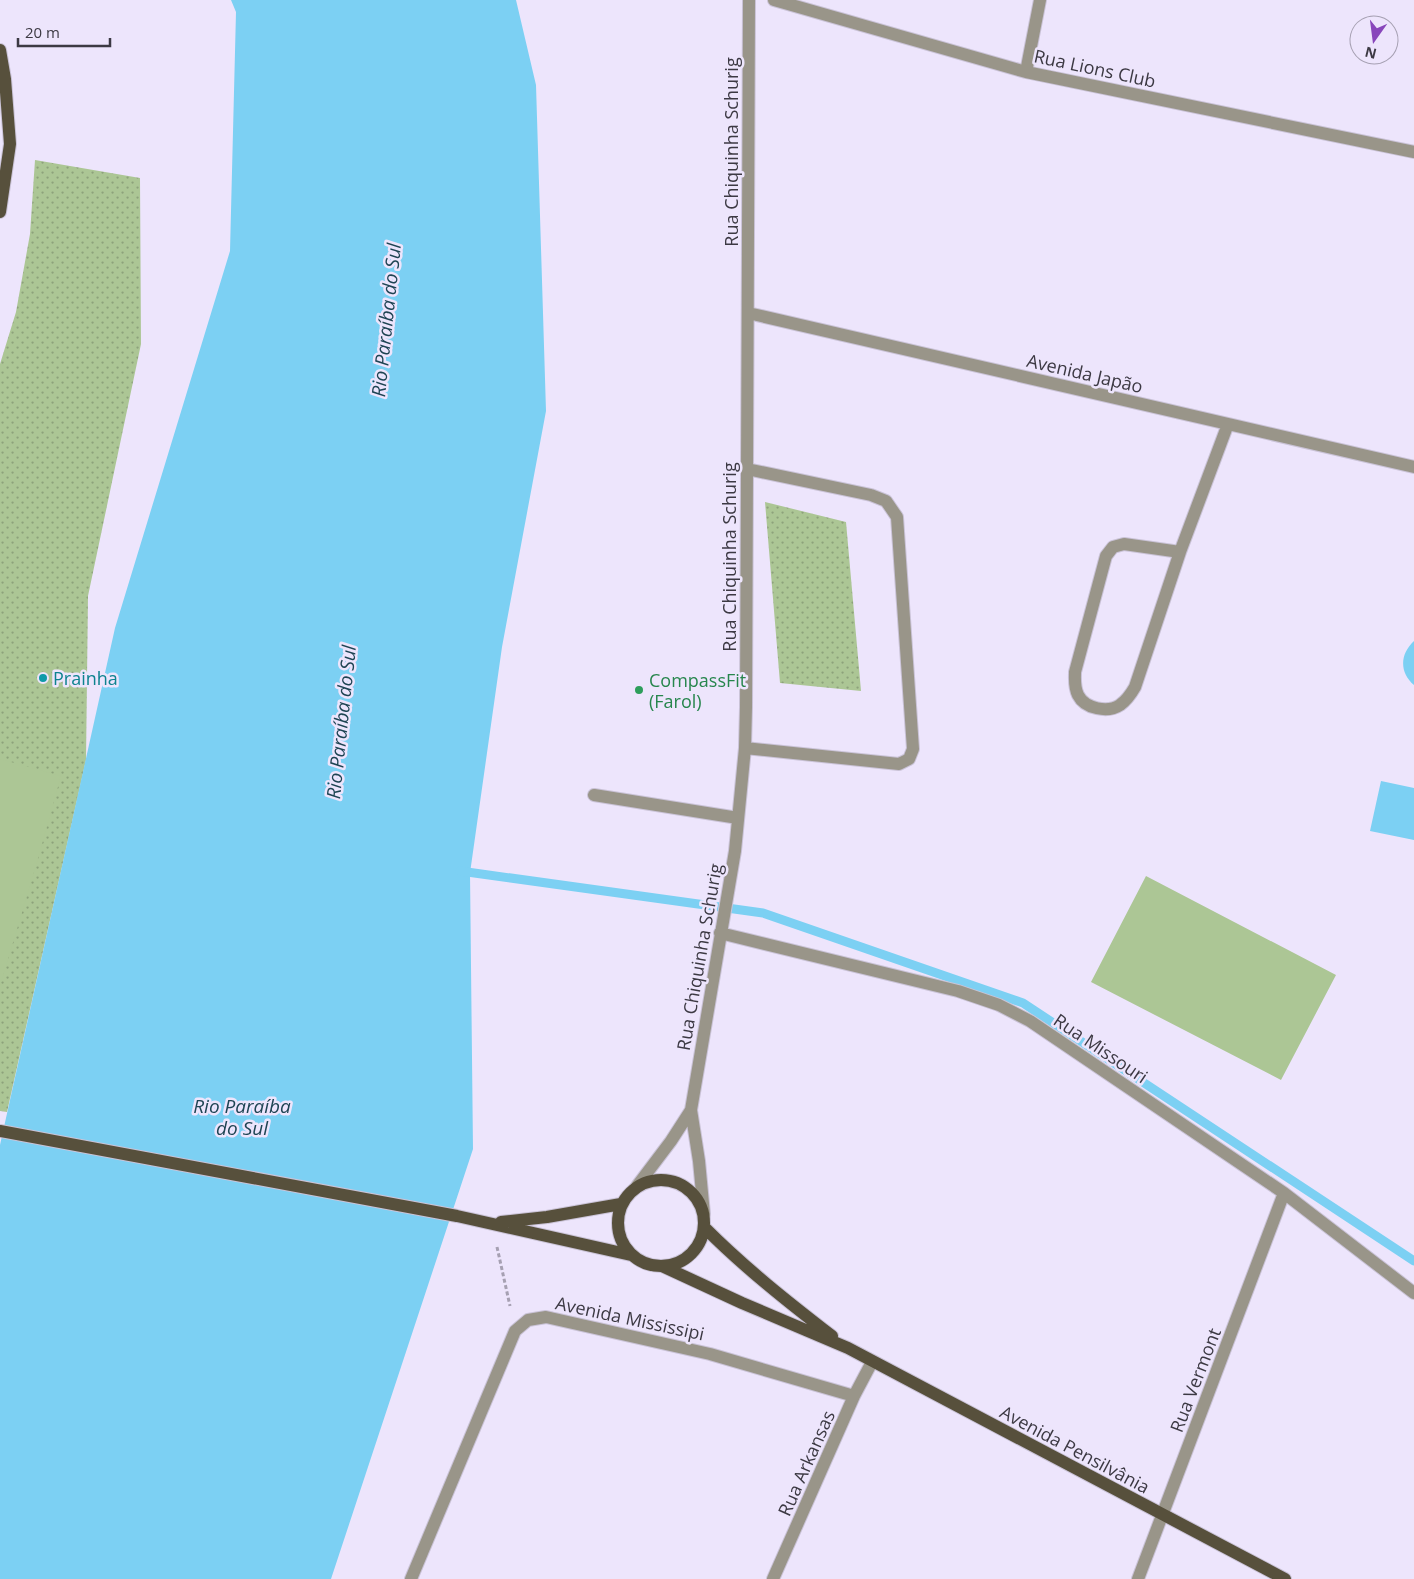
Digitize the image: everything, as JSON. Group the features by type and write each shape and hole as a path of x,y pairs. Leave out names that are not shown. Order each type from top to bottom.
{"main road":[{"path":"0,50 5,79 10,144 0,212"},
{"name":"Avenida Pensilvânia","path":"0,1130 457,1216 631,1255 651,1265 662,1266 742,1303 848,1348"},
{"path":"631,1255 623,1244 618,1231 618,1217 621,1204 637,1186 650,1180 664,1179 678,1182 690,1190 699,1201 704,1214 705,1228 695,1250 685,1259 674,1264 662,1266"},
{"path":"491,1224 547,1217 621,1204"},
{"name":"Avenida Pensilvânia","path":"705,1228 734,1258 848,1348 1285,1579"}],"street":[{"name":"Rua Chiquinha Schurig","path":"704,1214 691,1110 735,851 745,748 749,0"},
{"name":"Rua Lions Club","path":"774,0 1026,72 1414,152"},
{"path":"1026,72 1040,0"},
{"name":"Avenida Japão","path":"748,313 1414,467"},
{"path":"1180,552 1124,544 1113,547 1106,556 1075,672 1074,685 1079,698 1090,706 1102,710 1119,706 1136,687 1180,552 1228,424"},
{"path":"745,748 899,764 909,759 914,749 898,518 886,501 871,494 747,469"},
{"path":"594,794 738,818"},
{"name":"Rua Missouri","path":"720,933 958,991 999,1005 1030,1021 1284,1193 1414,1293"},
{"name":"Rua Chiquinha Schurig","path":"637,1186 671,1141 691,1110"},
{"name":"Rua Vermont","path":"1138,1579 1284,1193"},
{"name":"Avenida Mississipi","path":"515,1331 528,1320 546,1317 710,1354 854,1396"},
{"path":"411,1579 515,1331"},
{"name":"Rua Arkansas","path":"773,1579 854,1396 872,1362"}],"path":[{"path":"491,1224 515,1331"}],"green space":[{"name":"Prainha","path":"35,160 140,178 141,344 88,596 86,760 7,1112 0,1111 0,364 16,312 30,234"},
{"path":"765,502 846,522 861,691 780,683"},
{"path":"0,759 61,776 0,986"},
{"path":"1146,876 1336,975 1281,1080 1091,982"}],"water":[{"name":"Rio Paraíba do Sul","path":"231,0 516,0 536,85 546,411 502,647 470,873 473,1149 331,1579 0,1579 0,1145 115,628 230,251 236,12"},
{"path":"1414,641 1414,685 1406,674 1403,663 1409,646"},
{"path":"1381,781 1414,788 1414,840 1370,831"}],"waterway":[{"path":"460,871 763,913 1023,1003 1414,1261"}],"place":[{"name":"Prainha","path":"43,678"},
{"name":"CompassFit (Farol)","path":"639,690"}]}
